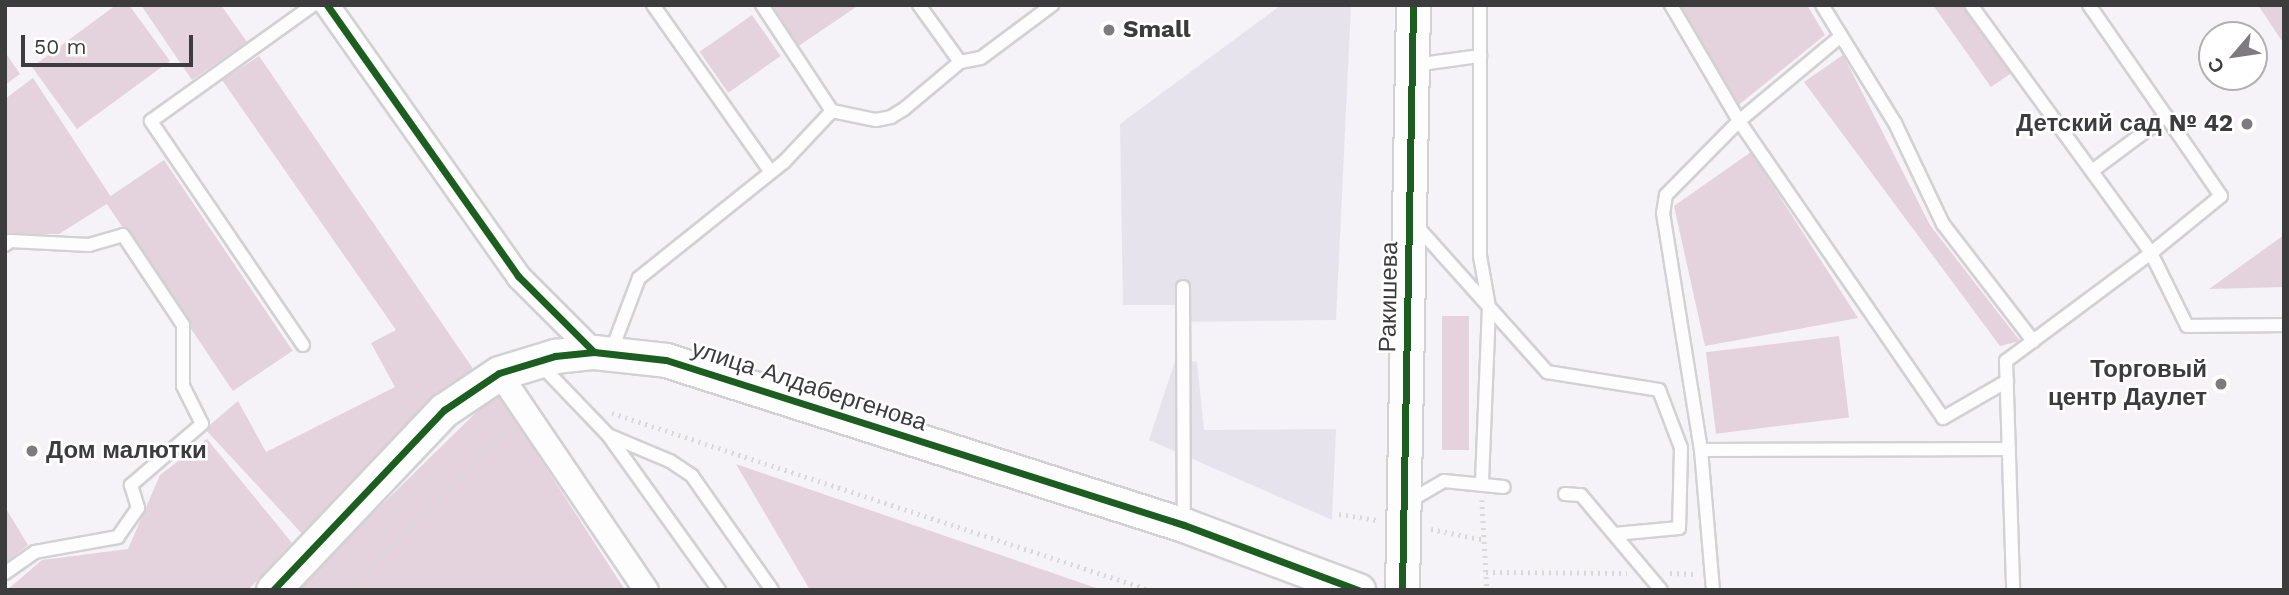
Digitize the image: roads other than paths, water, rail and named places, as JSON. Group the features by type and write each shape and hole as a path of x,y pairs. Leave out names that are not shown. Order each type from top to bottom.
{"street":[{"path":"327,5 518,275 602,353"},
{"name":"Ракишева","path":"1402,590 1413,5"},
{"name":"улица Алдабергенова","path":"273,590 444,410 499,373 555,356 602,353 666,360 1184,526 1359,590"},
{"path":"499,373 646,590"}],"lane":[{"path":"303,345 150,121 313,5"},
{"path":"653,5 771,172"},
{"path":"762,5 832,111 876,120 891,117 960,62 981,58 1052,5"},
{"path":"919,5 960,62"},
{"path":"1480,5 1480,256 1489,307 1482,485"},
{"path":"1671,5 1739,121 1943,418 2007,381"},
{"path":"1822,5 1895,123 1943,224 2033,341"},
{"path":"1971,5 2151,253 2187,326 2284,325"},
{"path":"2013,590 2006,361 2151,253 2221,196 2089,5"},
{"path":"1713,590 1701,450 1663,212 1666,195 1739,121 1841,36"},
{"path":"1412,65 1480,56"},
{"path":"602,353 639,278 771,172 832,111"},
{"path":"2092,170 2166,116"},
{"path":"1410,218 1547,372 1659,390 1681,448 1679,528 1614,534"},
{"path":"5,245 10,241 89,245 123,235 183,325 183,386 202,424 131,485 138,508 118,537 35,552 5,573"},
{"path":"1183,286 1184,526"},
{"path":"538,361 608,435 719,590"},
{"path":"608,435 670,461 692,475 772,590"},
{"path":"1701,450 2008,449"},
{"path":"1404,504 1444,481 1504,487"},
{"path":"1565,494 1581,495 1661,590"}],"place":[{"name":"Small","path":"1109,30"},
{"name":"Детский сад № 42","path":"2247,124"},
{"name":"Торговый центр Даулет","path":"2221,384"},
{"name":"Дом малютки","path":"32,451"}]}
